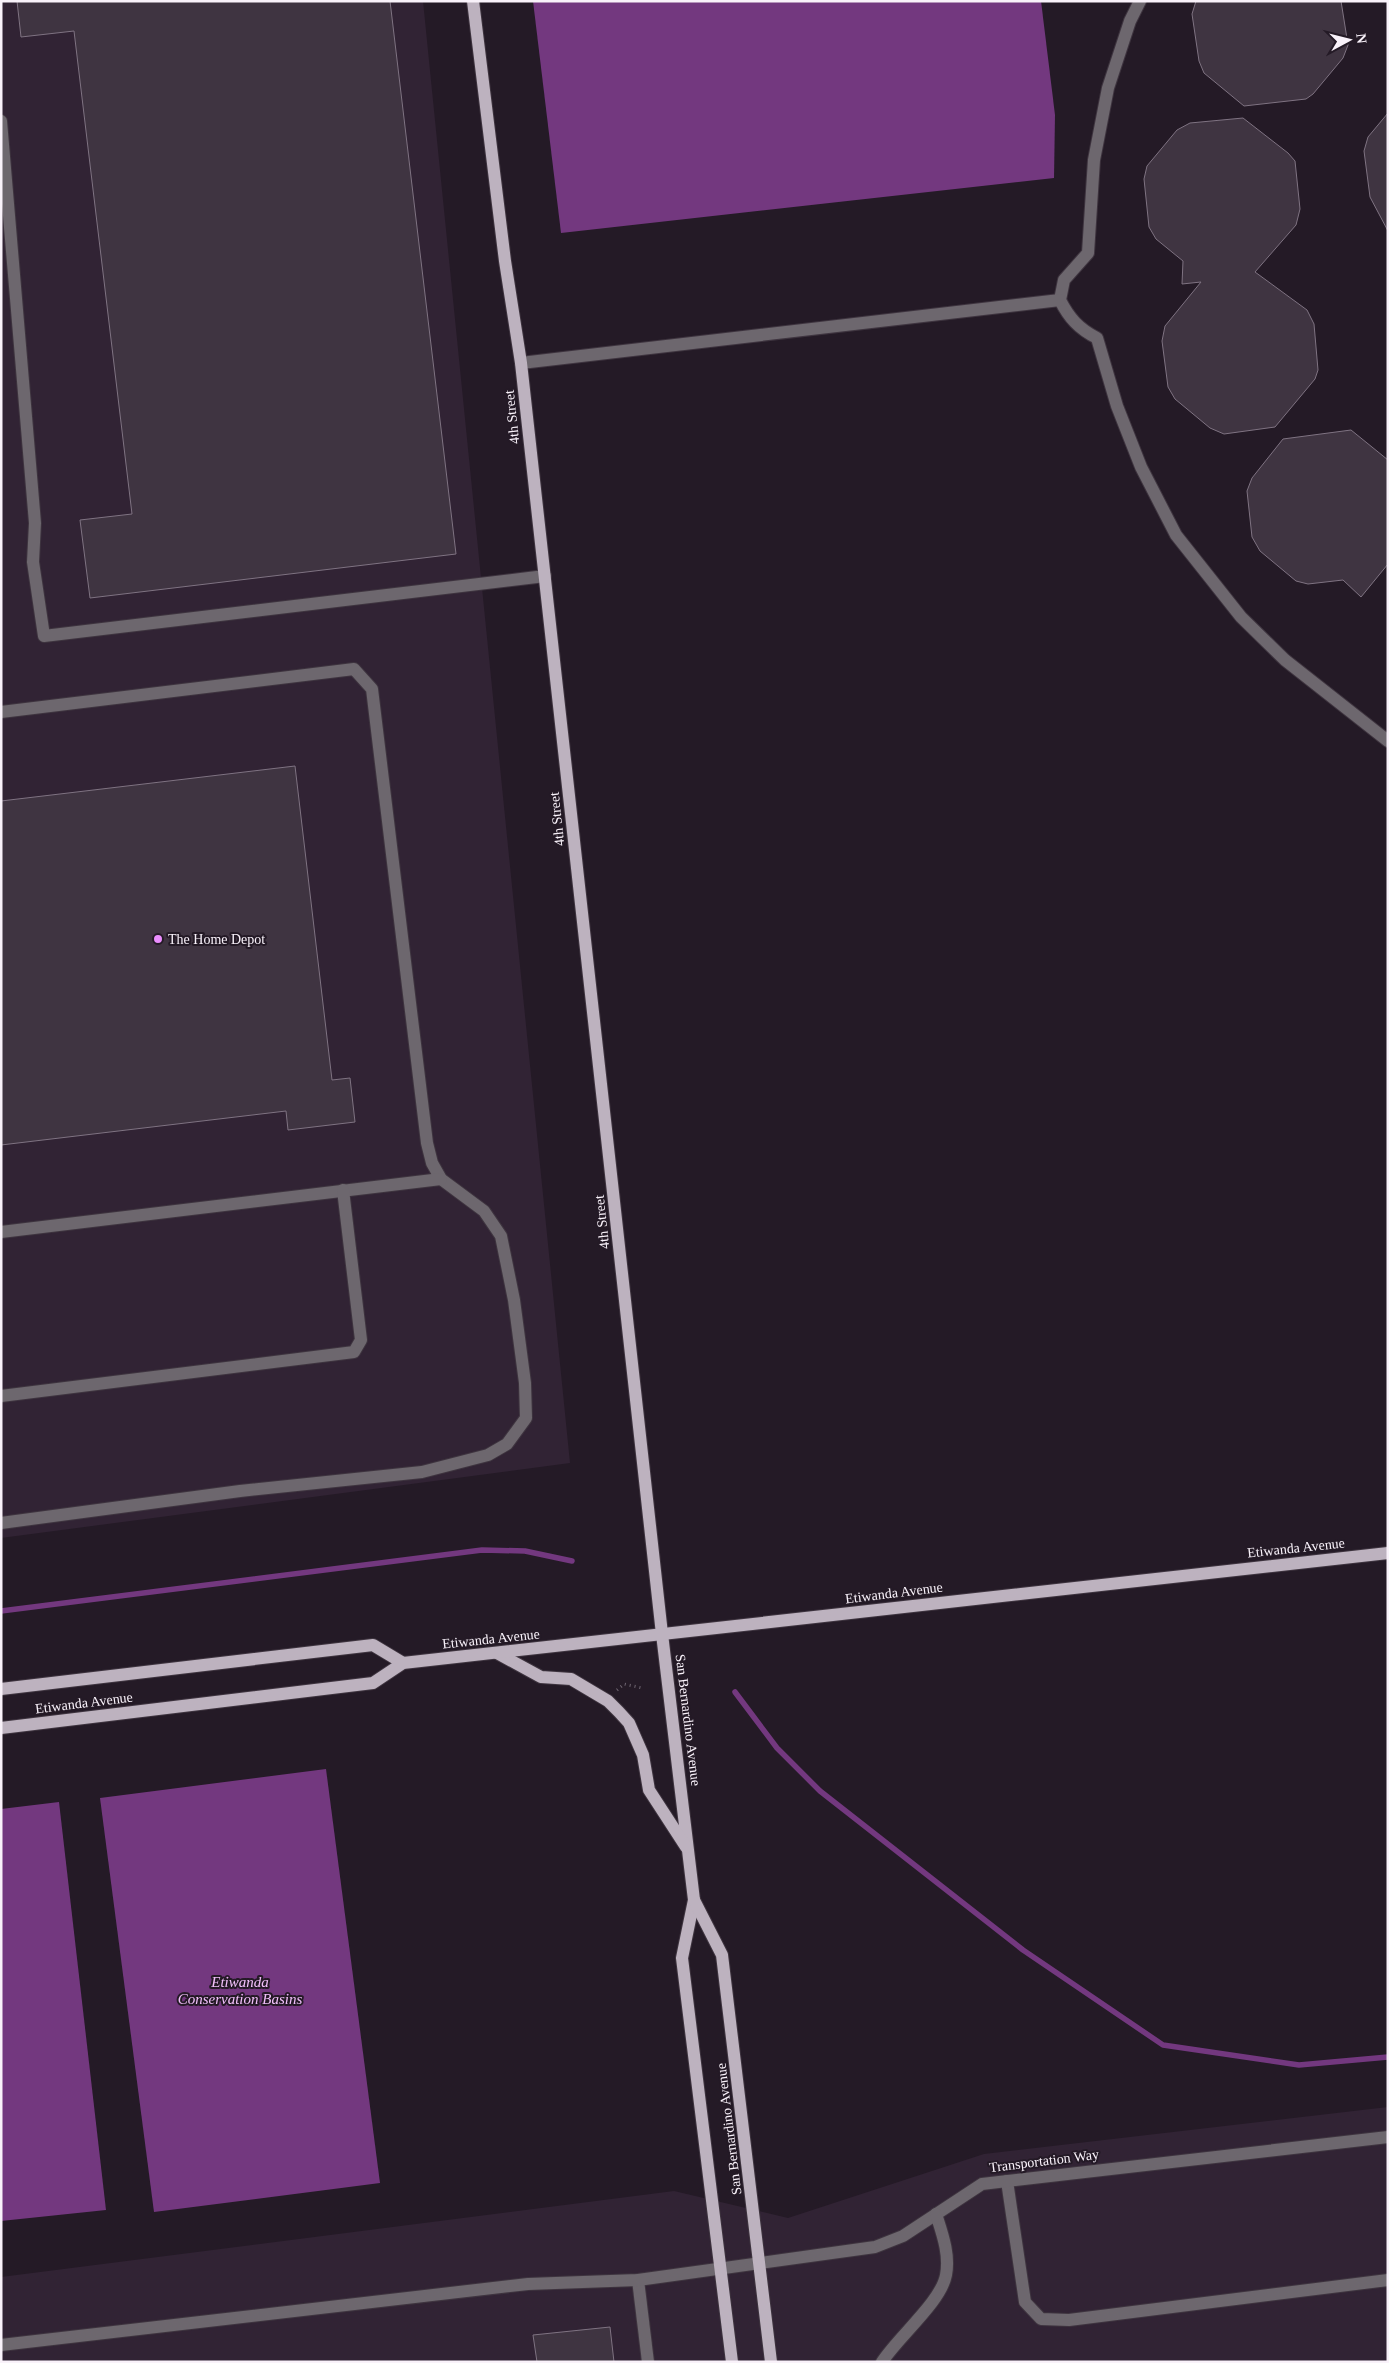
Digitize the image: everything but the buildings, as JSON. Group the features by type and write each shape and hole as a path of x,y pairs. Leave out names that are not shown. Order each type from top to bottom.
{"main road":[{"name":"4th Street","path":"473,1 505,261 521,363 662,1634"},
{"name":"Etiwanda Avenue","path":"1,1728 373,1683 403,1663 1388,1553"},
{"name":"San Bernardino Avenue","path":"662,1634 694,1900 682,1958 732,2362"},
{"name":"Etiwanda Avenue","path":"1,1689 373,1645 403,1663"},
{"path":"497,1653 542,1677 571,1678 608,1701 629,1723 643,1755 649,1790 689,1852"},
{"name":"San Bernardino Avenue","path":"694,1900 722,1955 771,2362"}],"lane":[{"path":"1140,1 1130,21 1108,88 1094,160 1088,253 1064,280 1060,300 1073,321 1083,331 1098,338 1117,406 1137,458 1176,536 1241,617 1286,660 1388,741"},
{"path":"1,121 35,523 33,562 44,636 545,576"},
{"path":"521,363 1060,300"},
{"path":"1,712 354,669 372,689 427,1143 432,1163 442,1179 484,1211 501,1236 514,1300 525,1383 526,1418 508,1444 488,1455 422,1472 240,1491 1,1523"},
{"path":"1,1232 442,1179"},
{"path":"1,1396 354,1352 361,1340 344,1190"},
{"name":"Transportation Way","path":"1,2345 528,2284 638,2280 875,2247 903,2236 982,2184 1388,2136"},
{"path":"1007,2181 1025,2302 1041,2319 1069,2320 1388,2280"},
{"path":"882,2362 938,2293 946,2275 946,2250 936,2214"},
{"path":"638,2280 648,2362"}],"path":[{"path":"616,1690 624,1684 642,1688"}],"shaded area":[{"path":"1,1 423,1 570,1463 1,1538"},
{"path":"1388,2107 1388,2362 1,2362 1,2277 674,2191 788,2218 984,2154"}],"water":[{"path":"533,1 1041,1 1055,115 1054,178 561,233"},
{"name":"Etiwanda Conservation Basins","path":"326,1769 380,2183 154,2212 100,1798"},
{"path":"59,1802 106,2210 1,2221 1,1809"}],"waterway":[{"path":"1,1611 482,1550 525,1551 572,1561"},
{"path":"735,1692 777,1748 820,1791 1023,1950 1163,2045 1299,2065 1388,2057"}],"place":[{"name":"The Home Depot","path":"158,939"}]}
